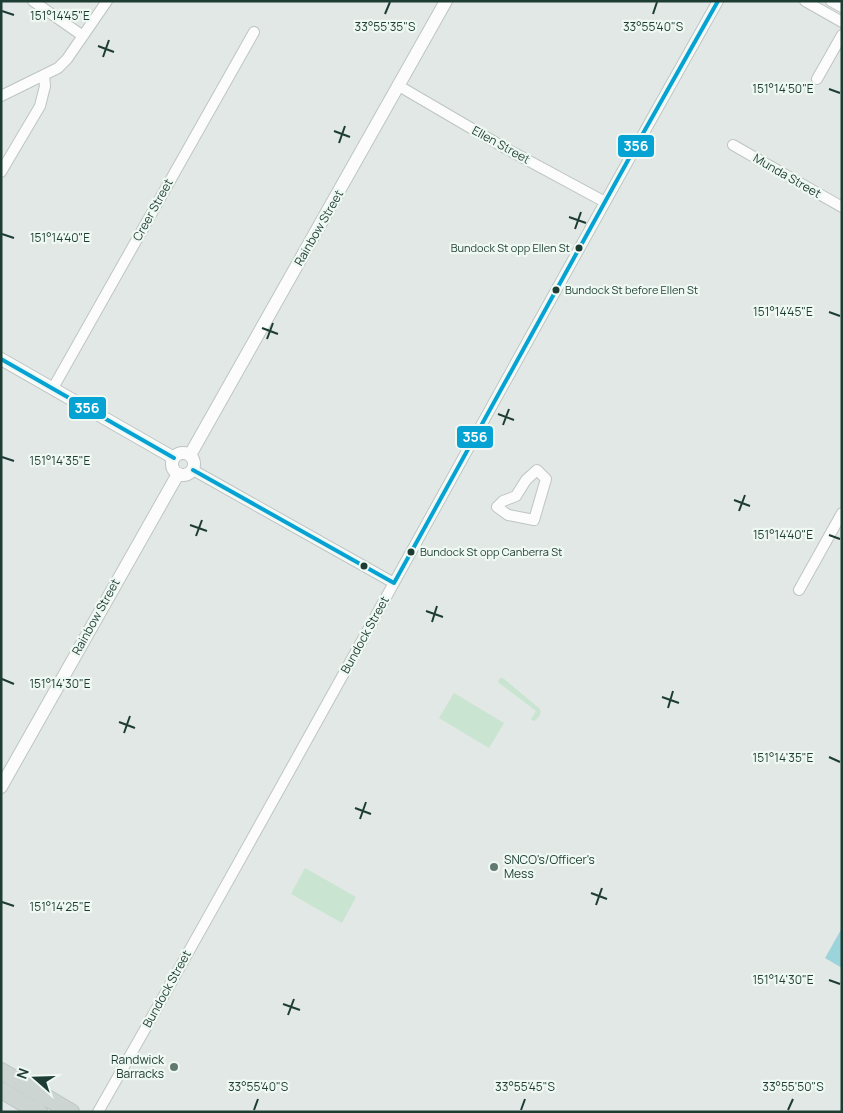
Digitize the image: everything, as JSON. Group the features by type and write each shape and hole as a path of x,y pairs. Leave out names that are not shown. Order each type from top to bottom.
{"main road":[{"path":"1,1071 72,1112"},
{"path":"1,1090 39,1112"}],"street":[{"path":"33,1 83,36"},
{"path":"1,96 58,68 67,59 107,1"},
{"name":"Rainbow Street","path":"190,455 446,1"},
{"name":"Bundock Street","path":"98,1112 718,1"},
{"path":"805,1 842,22"},
{"path":"831,1 842,7"},
{"name":"Creer Street","path":"53,388 254,32"},
{"path":"818,79 842,35"},
{"path":"1,172 40,106 45,86 44,75"},
{"name":"Ellen Street","path":"399,86 504,148 605,202"},
{"name":"Munda Street","path":"733,145 842,206"},
{"path":"1,358 174,458"},
{"path":"183,452 190,455 195,463 193,470 189,474 178,474 173,470 174,458 183,452"},
{"path":"193,470 394,583"},
{"path":"537,470 546,480 534,520 508,515 497,507 502,501 516,496 526,480 537,470"},
{"name":"Rainbow Street","path":"1,787 178,474"},
{"path":"799,590 842,513"}],"green space":[{"path":"500,678 503,678 540,709 540,714 536,720 533,721 531,719 536,711 499,683"},
{"path":"454,693 504,723 489,748 439,718"},
{"path":"305,868 356,897 342,923 291,894"}],"water":[{"path":"842,928 842,968 825,958"}],"transit line":[{"name":"356","path":"394,583 718,1"},
{"name":"356","path":"1,359 174,458"},
{"name":"356","path":"193,470 394,583"}],"place":[{"name":"Bundock St opp Ellen St","path":"579,248"},
{"name":"Bundock St before Ellen St","path":"556,290"},
{"name":"Bundock St opp Canberra St","path":"411,552"},
{"name":"SNCO's/Officer's Mess","path":"494,867"},
{"name":"Randwick Barracks","path":"174,1067"}]}
